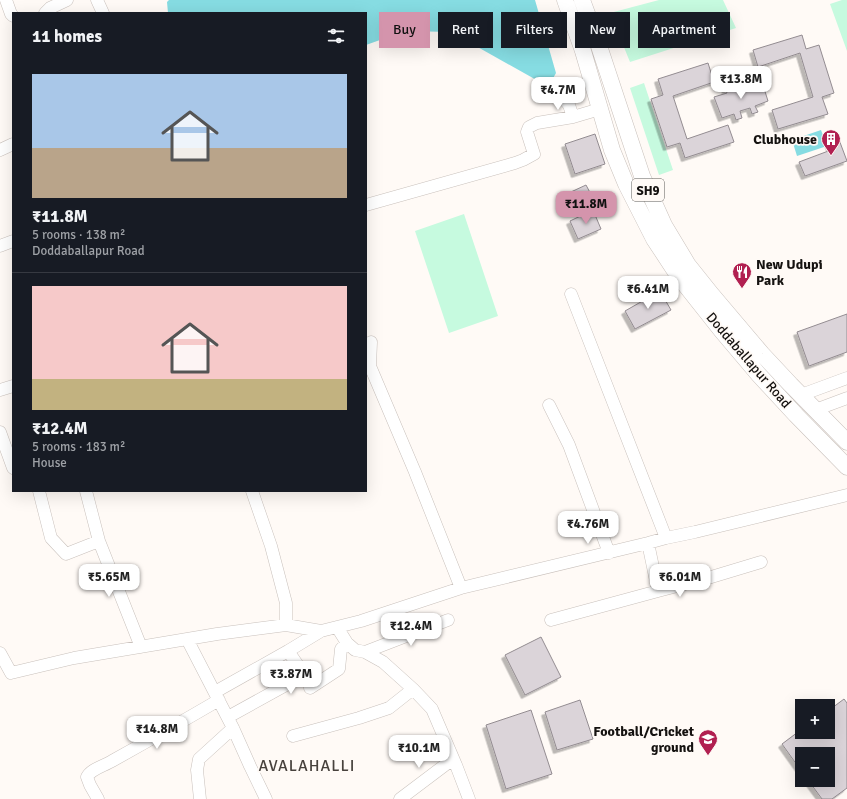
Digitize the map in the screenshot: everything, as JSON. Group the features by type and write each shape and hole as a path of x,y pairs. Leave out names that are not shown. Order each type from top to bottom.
{"main road":[{"name":"Doddaballapur Road","path":"565,0 583,51 612,150 626,184 654,238 679,276 721,330 759,375 847,467"},
{"name":"Doddaballapur Road","path":"582,0 599,46 642,176 664,225 688,265 712,295 762,354 847,442"}],"street":[{"path":"6,0 12,15"},
{"path":"47,12 50,8 67,0"},
{"path":"97,0 102,12"},
{"path":"561,96 568,105 573,117"},
{"path":"367,206 523,160 534,154 527,132 529,127 537,123 573,117 600,109"},
{"path":"0,150 12,144"},
{"path":"0,246 12,240"},
{"path":"571,294 666,538"},
{"path":"371,342 370,366 415,472 461,588"},
{"path":"801,395 847,378"},
{"path":"0,390 12,386"},
{"path":"815,410 847,398"},
{"path":"549,405 569,445 609,553"},
{"path":"0,432 12,465"},
{"path":"39,492 51,538 66,554 99,541"},
{"path":"86,492 99,541 141,647"},
{"path":"252,492 271,546 286,604 286,625"},
{"path":"98,799 87,777 89,773 151,739 321,631 361,621 461,588 847,495"},
{"path":"648,543 658,591"},
{"path":"551,620 708,578 761,562"},
{"path":"365,652 448,620"},
{"path":"0,653 11,672 74,658 187,639 286,625 321,631"},
{"path":"337,627 347,643 355,650 365,652 383,662 413,689 432,709 469,799"},
{"path":"187,639 231,723 266,799"},
{"path":"310,688 339,669 341,649 347,643"},
{"path":"200,799 197,770 199,759 231,723 295,680 300,674 299,667 288,651"},
{"path":"293,736 389,708 413,689"},
{"path":"400,799 453,759"}],"green space":[{"path":"659,0 723,0 729,12 638,12 638,48 674,48 630,62 624,48 630,48 630,12 614,12"},
{"path":"847,0 847,51 830,4"},
{"path":"730,15 736,28 730,30"},
{"path":"644,83 673,170 659,175 630,88"},
{"path":"464,214 498,316 449,333 415,231"}],"water":[{"path":"169,0 535,0 538,12 501,12 501,48 549,48 556,73 551,82 540,82 479,48 493,48 493,12 438,12 438,32 430,32 430,12 379,12 379,40 367,45 367,12 168,12 167,2"},
{"path":"821,130 827,146 797,156 792,140"}],"building":[{"path":"802,35 806,49 819,45 834,93 822,97 828,114 778,129 772,110 813,97 800,53 758,67 753,50"},
{"path":"708,63 714,82 673,96 687,139 728,125 734,142 685,158 680,143 667,147 651,99 663,95 658,79"},
{"path":"747,79 749,86 762,82 768,101 755,106 758,112 752,114 750,108 740,111 742,118 736,120 734,114 722,118 714,97 727,93 725,87 732,85 734,91 743,88 741,82"},
{"path":"595,134 605,164 575,174 565,144"},
{"name":"Clubhouse","path":"838,137 847,161 805,176 799,162 831,150 828,141"},
{"path":"586,185 594,200 567,212 560,197"},
{"path":"593,210 601,229 578,239 570,221"},
{"path":"660,291 671,310 635,329 625,311"},
{"path":"847,314 847,352 809,366 797,332"},
{"path":"541,637 561,677 525,695 505,655"},
{"path":"844,699 847,703 847,788 832,799 822,799 813,787 835,787 835,747 795,747 795,762 782,744 795,734 795,739 835,739 835,706"},
{"path":"580,700 593,739 557,750 545,712"},
{"path":"531,710 552,774 506,789 486,725"}],"place":[{"name":"Clubhouse","path":"831,156"},
{"name":"New Udupi Park","path":"742,289"},
{"name":"Football/Cricket ground","path":"708,756"}],"district":[{"name":"AVALAHALLI","path":"307,765"}]}
